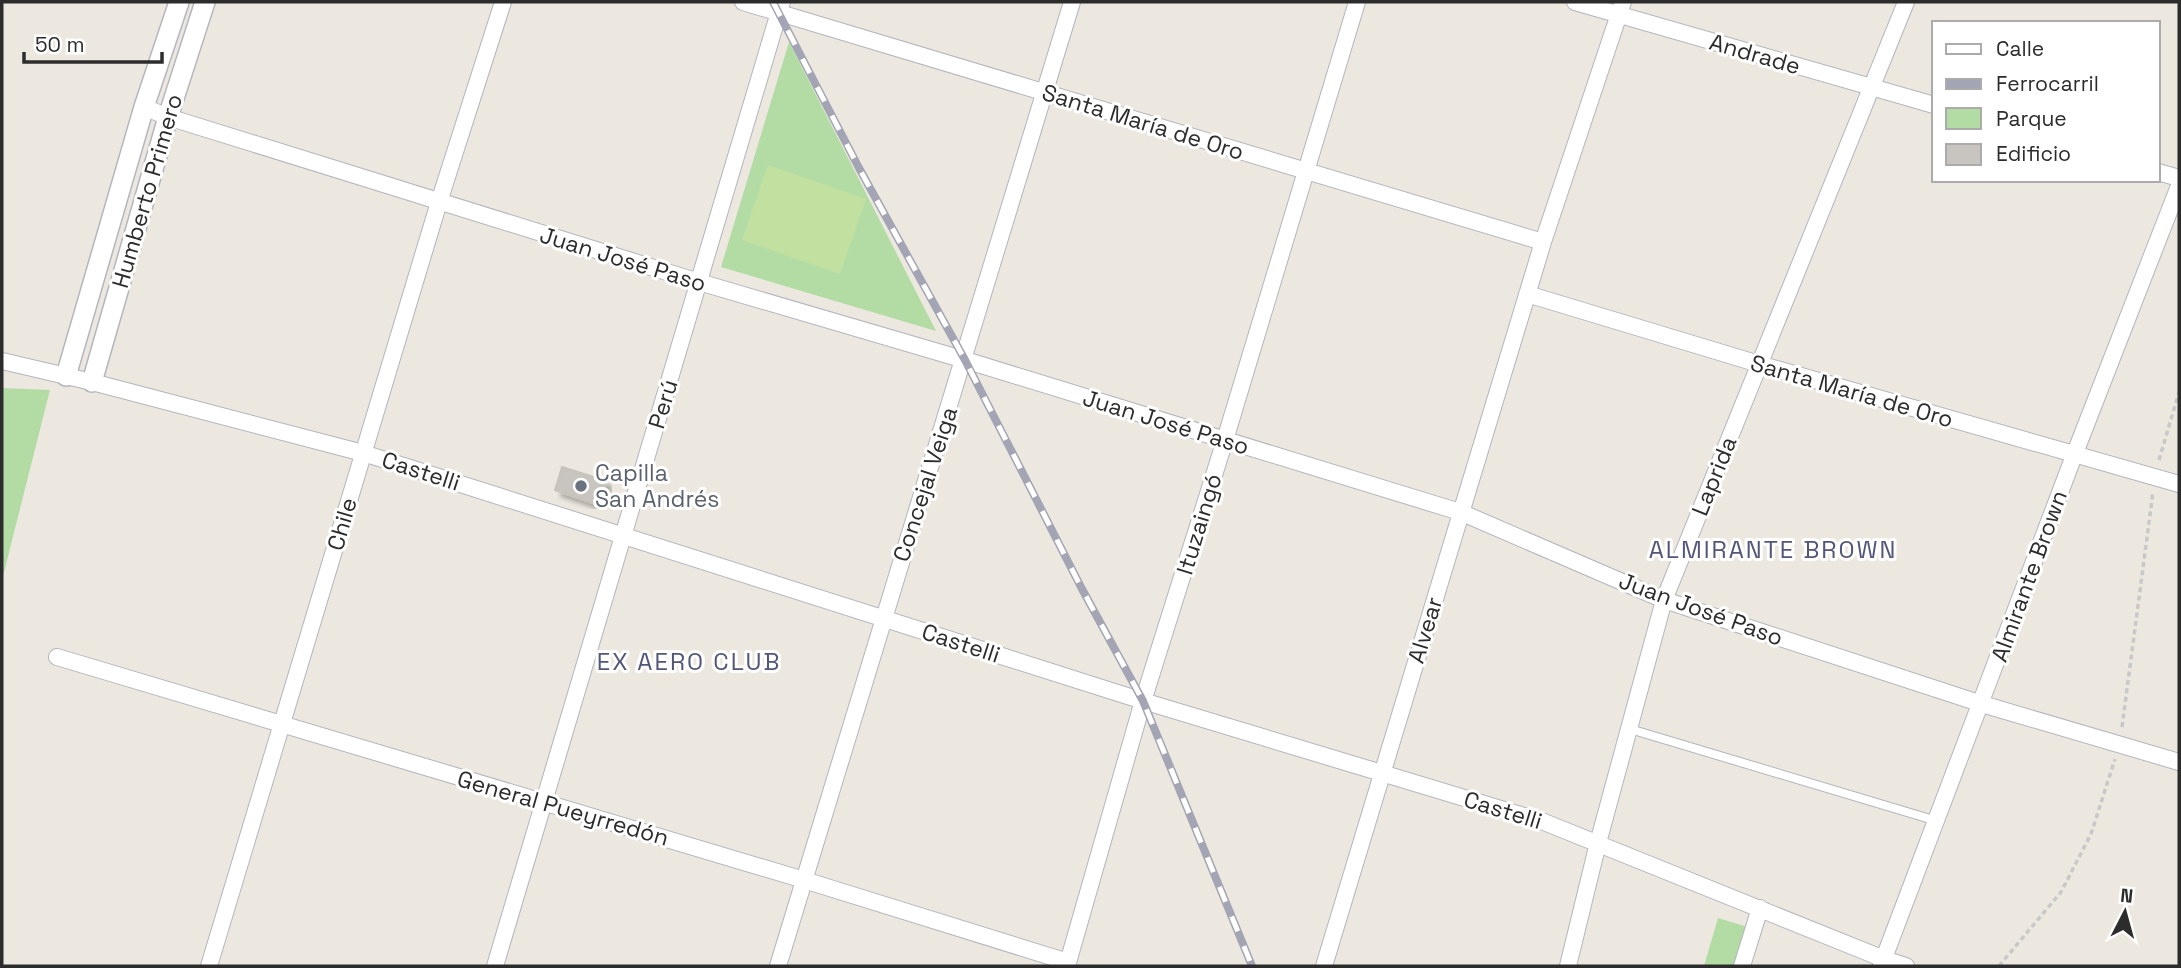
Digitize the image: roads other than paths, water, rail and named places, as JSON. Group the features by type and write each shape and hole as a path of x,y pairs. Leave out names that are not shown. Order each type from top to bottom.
{"street":[{"name":"Humberto Primero","path":"66,376 144,107 179,2"},
{"name":"Humberto Primero","path":"92,382 168,117 205,2"},
{"name":"Chile","path":"209,966 439,202 503,2"},
{"name":"Santa María de Oro","path":"743,2 780,7 1045,92 1542,242"},
{"name":"Concejal Veiga","path":"778,966 1072,2"},
{"name":"Ituzaingó","path":"1067,964 1143,701 1357,2"},
{"name":"Andrade","path":"1576,2 1621,8 1932,104"},
{"name":"Laprida","path":"1568,966 1598,843 1664,600 1906,2"},
{"name":"Perú","path":"495,966 780,7"},
{"name":"Alvear","path":"1324,966 1542,242 1621,8"},
{"name":"Juan José Paso","path":"144,107 168,117 439,202 1460,512 1664,600 1982,704 2179,762"},
{"path":"2160,173 2179,178"},
{"name":"Almirante Brown","path":"1882,963 2179,186"},
{"name":"Santa María de Oro","path":"1527,294 1759,364 2179,484"},
{"name":"Castelli","path":"2,361 363,453 1143,701 1544,822 1760,908 1882,963 1906,966"},
{"name":"General Pueyrredón","path":"57,657 804,880 1067,964"},
{"path":"1742,966 1760,908"}],"lane":[{"path":"1630,729 1937,821"}],"railway":[{"path":"773,2 859,168 965,360 1082,589 1143,701 1252,966"}],"place":[{"name":"Capilla San Andrés","path":"581,486"}],"district":[{"name":"ALMIRANTE BROWN","path":"1773,549"},
{"name":"EX AERO CLUB","path":"689,661"}]}
